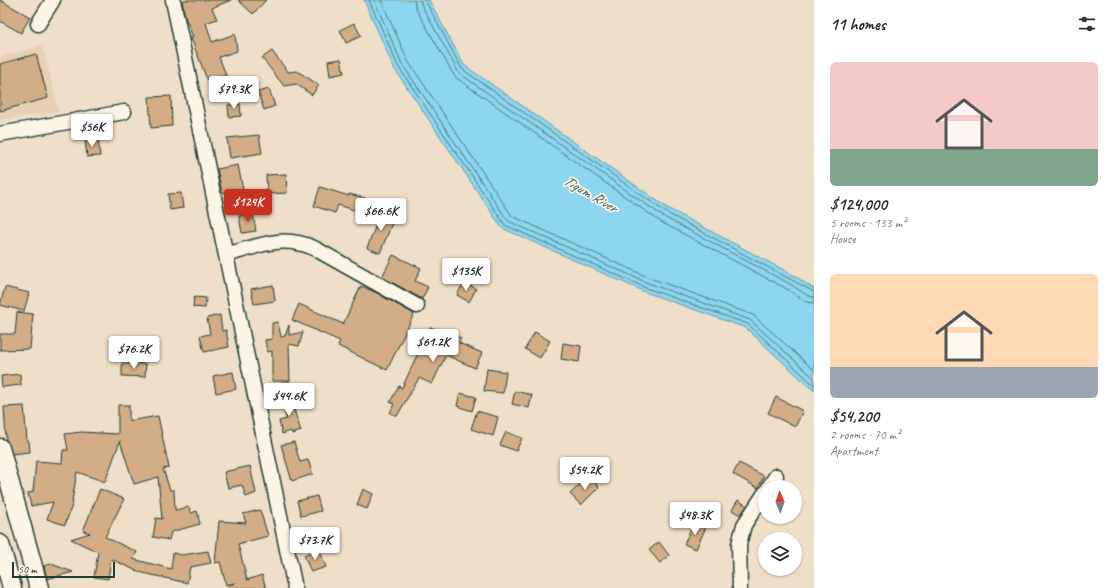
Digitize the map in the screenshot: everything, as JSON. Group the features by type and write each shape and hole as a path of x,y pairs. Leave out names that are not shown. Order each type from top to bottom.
{"main road":[{"path":"0,448 39,588"},
{"path":"0,544 12,588"}],"street":[{"path":"38,24 53,0"},
{"path":"173,0 295,588"},
{"path":"0,134 124,112"},
{"path":"226,255 284,240 299,242 314,248 417,306"},
{"path":"740,588 740,544 744,525 758,504"}],"shaded area":[{"path":"42,45 59,112 0,120 0,57"}],"water":[{"name":"Tigum River","path":"364,0 429,0 464,65 669,209 795,276 814,289 814,391 746,328 645,292 502,228 394,68"}],"building":[{"path":"0,0 30,17 21,33 0,21"},
{"path":"182,0 231,0 212,8 217,19 206,23 212,42 235,34 237,51 219,57 226,75 208,82 191,38 193,37 185,17"},
{"path":"238,0 266,0 253,14"},
{"path":"354,23 361,36 346,43 340,30"},
{"path":"272,51 288,72 297,71 319,85 312,95 296,84 284,86 262,58"},
{"path":"36,54 48,98 0,111 0,64"},
{"path":"341,59 344,73 330,76 328,61"},
{"path":"269,89 275,106 264,110 258,92"},
{"path":"171,96 172,126 151,128 149,97"},
{"path":"240,104 241,116 229,117 228,105"},
{"path":"259,135 262,153 230,158 227,138"},
{"path":"98,138 100,156 87,157 85,139"},
{"path":"238,165 243,190 222,193 217,169"},
{"path":"286,174 287,193 267,194 266,175"},
{"path":"320,187 349,196 349,194 365,198 361,212 338,205 335,213 314,206"},
{"path":"181,193 183,208 170,210 168,194"},
{"path":"382,210 395,216 380,253 367,248"},
{"path":"253,213 256,231 242,233 239,216"},
{"path":"393,255 421,268 415,281 428,287 422,299 382,277"},
{"path":"464,282 476,289 469,302 457,295"},
{"path":"273,285 275,301 254,304 251,289"},
{"path":"361,286 375,292 414,314 387,370 338,346 340,341 292,320 299,304 343,324"},
{"path":"5,287 29,293 24,311 0,305"},
{"path":"194,297 206,298 205,308 193,307"},
{"path":"17,312 33,314 30,349 0,350 0,334 15,334"},
{"path":"220,315 222,331 226,330 229,347 204,352 200,336 210,334 207,318"},
{"path":"278,322 281,337 285,336 289,325 289,335 303,332 299,346 289,344 290,381 272,381 272,351 267,352 265,340 272,339 272,323"},
{"path":"430,327 461,338 459,343 482,353 475,368 446,355 432,384 419,378 397,416 390,413 394,404 390,402 399,386 402,388"},
{"path":"535,332 550,341 540,358 525,349"},
{"path":"563,343 581,346 579,362 561,359"},
{"path":"122,363 146,364 145,377 122,376"},
{"path":"487,369 506,372 503,393 484,391"},
{"path":"233,372 236,389 216,393 213,376"},
{"path":"20,374 21,385 2,387 1,376"},
{"path":"515,391 532,395 529,408 512,404"},
{"path":"460,393 476,397 472,411 457,406"},
{"path":"289,395 301,431 292,434 291,431 282,434 279,421 287,419 279,398"},
{"path":"776,397 803,411 795,427 768,413"},
{"path":"118,405 129,405 129,421 158,416 169,468 163,469 170,490 174,490 175,510 189,507 191,513 197,511 200,524 171,532 169,540 153,537 156,518 162,519 158,477 134,484 120,441 105,482 77,472 73,502 65,525 47,519 53,502 31,506 28,493 33,492 36,461 62,463 63,450 68,450 65,434 81,432 118,434"},
{"path":"24,406 27,441 29,441 30,452 12,454 6,440 4,407"},
{"path":"477,411 498,417 493,436 471,429"},
{"path":"506,432 522,438 516,451 500,445"},
{"path":"294,442 300,462 308,460 313,474 292,481 281,445"},
{"path":"739,463 764,476 762,480 758,480 758,488 733,474"},
{"path":"250,466 256,493 246,497 242,485 228,488 224,472"},
{"path":"589,476 599,487 581,505 570,494"},
{"path":"100,489 124,499 105,537 137,552 133,559 171,569 173,553 182,555 208,551 211,563 190,567 187,583 139,572 111,559 108,579 94,577 98,552 71,539 90,533 83,531"},
{"path":"363,489 373,494 367,509 357,505"},
{"path":"317,496 321,511 301,516 297,501"},
{"path":"738,500 747,506 740,515 732,510"},
{"path":"260,510 268,536 238,544 247,580 262,575 266,588 229,588 228,585 235,583 226,585 220,562 215,563 219,521 246,523 243,514"},
{"path":"694,522 706,527 696,549 684,544"},
{"path":"659,542 669,555 660,563 649,550"},
{"path":"319,549 326,567 311,572 304,555"},
{"path":"51,564 73,572 47,579 44,566"}]}
